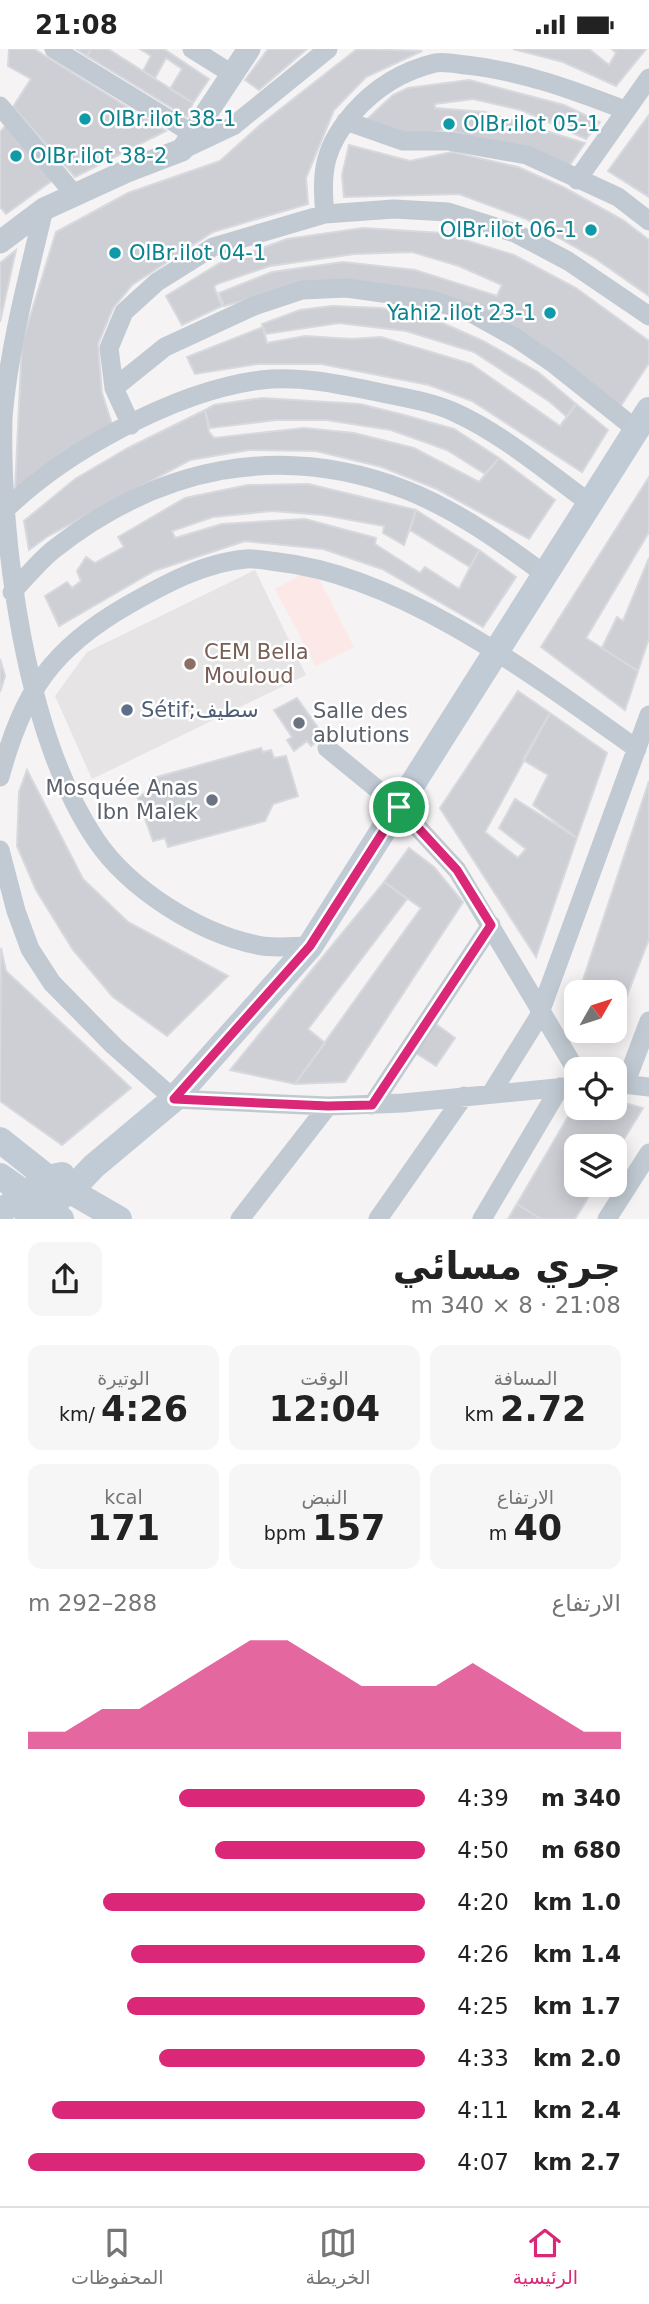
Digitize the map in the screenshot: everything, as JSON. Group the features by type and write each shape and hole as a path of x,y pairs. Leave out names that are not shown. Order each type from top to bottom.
{"main road":[{"path":"0,1212 39,1210 59,1185 94,1166 174,1099 310,946 497,655 643,420"},
{"path":"0,1140 59,1185 119,1219"},
{"path":"0,1176 39,1210"}],"street":[{"path":"54,49 187,142"},
{"path":"192,49 232,74"},
{"path":"187,142 249,49"},
{"path":"3,233 44,209 187,142 233,126 328,49"},
{"path":"325,214 321,180 335,135 375,89 437,55 548,81 625,110"},
{"path":"577,180 649,78"},
{"path":"0,106 75,195"},
{"path":"346,121 403,141 448,142 527,155 618,197 649,221"},
{"path":"44,209 19,316 1,428 1,514 17,630 33,692 72,798 97,842 136,882 181,917 223,934 259,946 310,946"},
{"path":"131,425 114,388 109,348 124,312 157,282 213,247 325,214 394,209 448,212 515,233 568,261 649,316"},
{"path":"114,388 165,347 242,310 302,290 347,288 432,300 473,314 516,338 643,420"},
{"path":"1,514 72,456 131,425 202,392 263,380 311,381 361,388 454,411 492,434 591,504"},
{"path":"12,592 51,551 101,517 197,473 254,465 312,465 407,490 463,519 547,576"},
{"path":"0,777 11,736 33,692 61,652 110,616 198,571 246,559 335,572 440,619 563,696 637,749"},
{"path":"492,1092 541,1008 649,715"},
{"path":"327,748 399,807 457,870 569,1057"},
{"path":"0,850 8,917 52,983 114,1046 174,1099 328,1106 372,1105 564,1087"},
{"path":"372,1105 491,925"},
{"path":"627,1068 649,1021"},
{"path":"627,1084 649,1087"},
{"path":"482,1219 564,1093"},
{"path":"378,1219 464,1096"},
{"path":"240,1219 328,1106"},
{"path":"607,1219 649,1153"}],"shaded area":[{"path":"313,568 354,647 316,666 275,589"},
{"name":"CEM Bella Mouloud","path":"255,570 306,675 92,779 55,696 87,652"}],"building":[{"name":"OlBr.ilot 38-1","path":"9,49 34,49 166,131 75,177 13,107 31,79 8,66"},
{"path":"76,49 91,49 87,56"},
{"path":"91,49 108,49 193,103 187,117 87,56"},
{"path":"140,49 164,49 209,79 193,103 170,89 182,69 166,58 155,78 143,71 151,56"},
{"path":"268,49 307,49 259,90 245,80"},
{"name":"OlBr.ilot 04-1","path":"357,49 422,51 366,77 334,110 306,178 308,204 213,232 132,285 113,308 98,344 102,393 112,424 15,490 22,343 56,232 128,193 220,161 260,125"},
{"path":"513,49 589,49 609,65 616,53 612,49 646,49 616,86 563,62"},
{"name":"OlBr.ilot 05-1","path":"469,80 564,105 600,122 586,139 521,110 473,99 435,104 435,108 485,112 585,143 569,166 445,129 405,141 365,121 393,95 408,88"},
{"path":"649,115 649,197 608,171"},
{"name":"OlBr.ilot 38-2","path":"6,125 53,180 6,214 0,207 0,132"},
{"name":"OlBr.ilot 06-1","path":"349,145 410,161 452,152 518,167 565,188 623,220 649,240 649,296 596,259 526,219 459,194 344,197 342,175"},
{"name":"Yahi2.ilot 23-1","path":"363,228 442,233 514,255 576,288 649,341 649,363 620,407 479,307 298,285 224,306 219,293 272,272 343,262 415,270 497,296 502,285 459,266 412,252 354,254 270,266 217,284 214,287 222,306 182,325 166,296 220,263 287,239"},
{"path":"16,250 0,322 0,263"},
{"path":"332,306 381,308 438,321 483,341 538,372 576,404 567,417 550,402 474,352 406,331 339,323 266,334 262,324 300,310"},
{"path":"263,327 267,343 305,336 352,339 381,337 471,364 560,426 576,404 608,430 582,472 472,401 429,385 321,364 258,364 195,374 187,357"},
{"path":"262,398 360,404 404,415 454,429 499,458 485,474 447,450 391,430 326,420 276,420 210,428 205,410 214,405"},
{"path":"205,410 209,432 214,438 304,428 354,433 414,448 479,482 499,458 555,500 529,539 437,489 382,467 316,451 249,450 190,460 48,536 29,550 24,521 75,479 128,448"},
{"path":"649,477 649,532 586,638 638,671 625,710 541,647"},
{"path":"308,484 416,510 404,545 383,533 384,526 323,515 272,511 213,517 172,531 175,538 222,524 305,519 376,538 375,544 420,573 425,567 459,589 479,550 516,577 483,627 382,569 323,549 245,541 154,571 59,626 45,596 67,582 72,588 81,581 77,571 86,557 95,563 124,547 118,537 185,498 248,485"},
{"path":"416,510 479,550 470,567 410,530"},
{"path":"649,558 649,638 638,671 602,648 617,617 623,621"},
{"path":"0,659 5,676 0,692"},
{"path":"518,691 550,713 485,832 518,858 526,849 499,828 515,799 577,838 536,957 440,808"},
{"name":"Salle des ablutions","path":"297,698 324,736 311,746 307,741 294,751 287,740 292,737 274,710"},
{"path":"550,713 607,753 577,838 533,805 548,775 523,760"},
{"name":"Mosquée Anas Ibn Malek","path":"261,748 263,752 271,750 274,758 286,756 298,796 273,804 265,821 168,847 165,838 153,841 137,796 155,791 150,779"},
{"path":"27,770 83,879 128,922 228,976 167,1036 113,997 73,950 36,890 17,846 19,792"},
{"path":"649,781 649,939 627,996 627,980 583,980"},
{"path":"409,848 434,867 463,902 345,1082 295,1084 421,908 384,882"},
{"path":"384,882 407,899 308,1029 325,1043 295,1084 230,1070"},
{"path":"1,948 6,971 131,1088 62,1145 0,1101"},
{"path":"429,1019 455,1038 436,1066 411,1050"},
{"path":"627,1104 643,1108 627,1134 564,1134 564,1197 589,1197 575,1219 541,1219 517,1204 566,1120 627,1120"},
{"path":"517,1204 541,1219 508,1219"}],"place":[{"name":"OlBr.ilot 38-1","path":"85,119"},
{"name":"OlBr.ilot 05-1","path":"449,124"},
{"name":"OlBr.ilot 38-2","path":"16,156"},
{"name":"OlBr.ilot 06-1","path":"591,230"},
{"name":"OlBr.ilot 04-1","path":"115,253"},
{"name":"Yahi2.ilot 23-1","path":"550,313"},
{"name":"CEM Bella Mouloud","path":"190,664"},
{"name":"Sétif;سطيف","path":"127,710"},
{"name":"Salle des ablutions","path":"299,723"},
{"name":"Mosquée Anas Ibn Malek","path":"212,800"}],"route":[{"path":"399,807 457,870 491,925 372,1105 328,1106 174,1099 310,946 399,807"}]}
